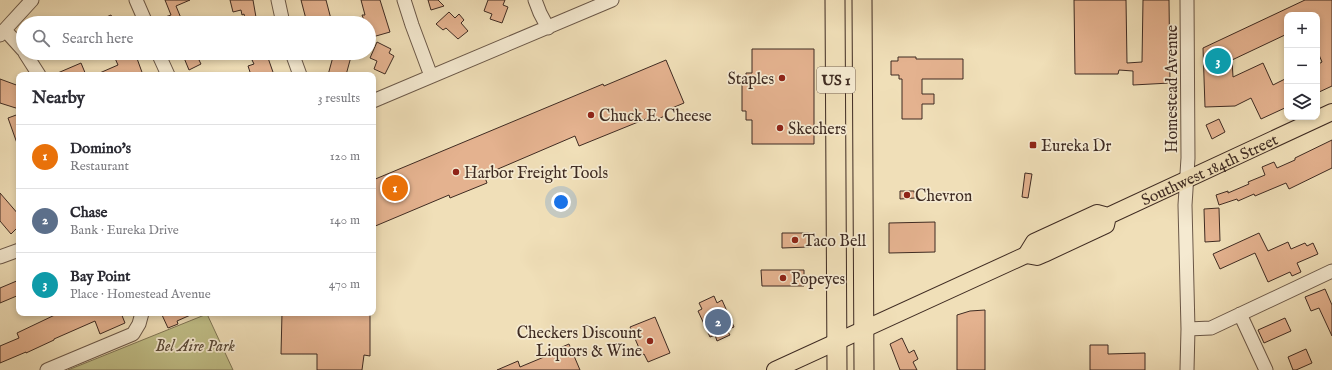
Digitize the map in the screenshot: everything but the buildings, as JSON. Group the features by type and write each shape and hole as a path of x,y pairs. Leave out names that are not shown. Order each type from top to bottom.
{"highway":[{"name":"US 1","path":"836,0 837,370"},
{"name":"US 1","path":"862,0 865,328 864,370"},
{"path":"836,161 863,160"}],"main road":[{"name":"Southwest 184th Street","path":"775,370 837,340 1026,255 1034,242 1096,213 1108,216 1332,112"}],"street":[{"path":"18,16 32,0"},
{"path":"136,0 143,16"},
{"path":"278,0 281,16"},
{"path":"404,0 431,76"},
{"path":"535,0 548,28"},
{"path":"376,100 612,0"},
{"name":"Homestead Avenue","path":"1187,0 1188,145 1185,205 1188,329 1187,370"},
{"path":"16,18 3,33 16,44"},
{"path":"29,60 37,72"},
{"path":"161,60 167,72"},
{"path":"295,60 299,72"},
{"path":"0,258 16,251"},
{"path":"1188,329 1211,328 1332,271"},
{"path":"1240,314 1266,370"},
{"path":"47,370 130,335 137,329 142,316"}],"green space":[{"name":"Bel Aire Park","path":"202,316 208,316 233,370 68,370"}],"place":[{"name":"Bay Point","path":"1218,61"},
{"name":"Staples","path":"782,78"},
{"name":"Chuck E. Cheese","path":"591,115"},
{"name":"Skechers","path":"780,128"},
{"name":"Eureka Dr","path":"1033,145"},
{"name":"Harbor Freight Tools","path":"456,172"},
{"name":"Domino's","path":"395,188"},
{"name":"Chevron","path":"907,195"},
{"name":"Taco Bell","path":"795,240"},
{"name":"Popeyes","path":"783,278"},
{"name":"Chase","path":"718,322"},
{"name":"Checkers Discount Liquors & Wine","path":"650,341"}]}
